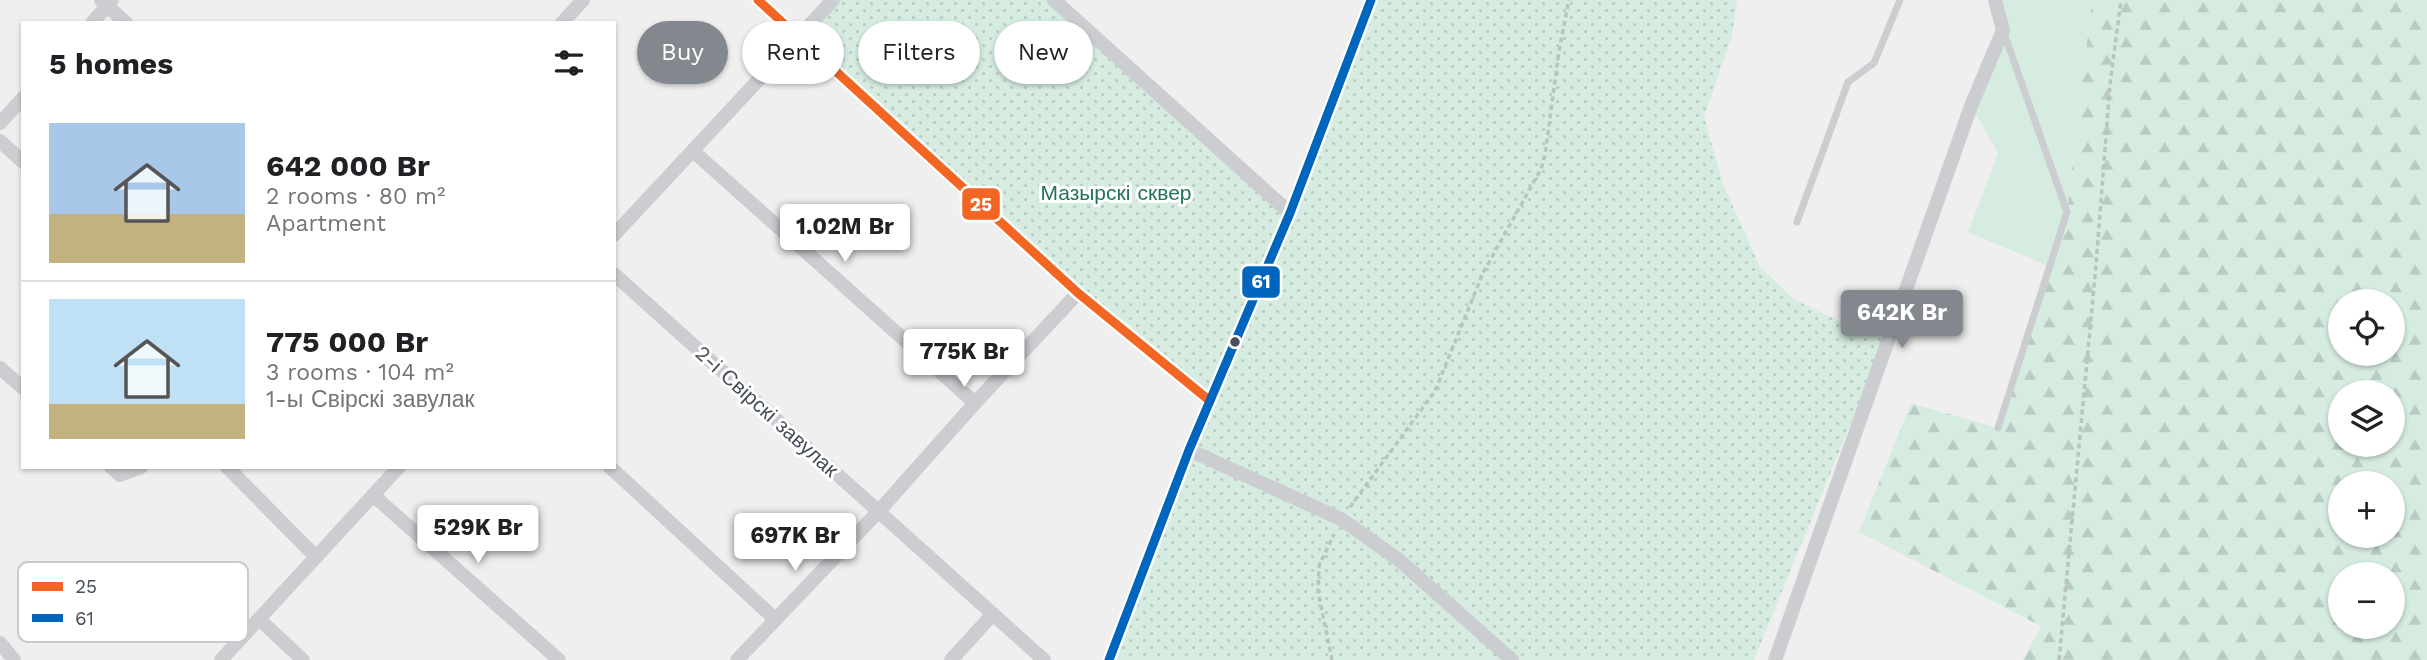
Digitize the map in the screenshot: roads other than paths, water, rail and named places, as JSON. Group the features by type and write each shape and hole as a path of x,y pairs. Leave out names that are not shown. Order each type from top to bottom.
{"street":[{"path":"564,21 583,0"},
{"path":"758,0 781,21"},
{"path":"813,21 833,0"},
{"path":"1054,0 1290,214"},
{"path":"1775,660 1962,132 2003,30 1995,0"},
{"path":"93,21 107,2 124,21"},
{"path":"1109,660 1189,450 1290,214 1367,2"},
{"path":"844,79 1078,293 1210,401"},
{"path":"616,233 754,84"},
{"path":"0,123 21,100"},
{"path":"0,141 21,160"},
{"path":"692,151 975,403"},
{"name":"2-і Свірскі завулак","path":"616,276 1044,660"},
{"path":"737,660 879,511 1078,293"},
{"path":"0,368 21,386"},
{"path":"1189,450 1341,519 1399,560 1512,660"},
{"path":"113,469 120,475 136,469"},
{"path":"229,469 316,557"},
{"path":"248,631 397,469"},
{"path":"612,469 775,619"},
{"path":"373,495 559,660"},
{"path":"951,660 993,614"},
{"path":"259,619 303,660"},
{"path":"221,660 238,642"},
{"path":"0,643 14,660"}],"lane":[{"path":"1797,222 1849,82 1874,63 1900,0"},
{"path":"1998,428 2067,212 2003,30"}],"park label":[{"name":"Мазырскі сквер","path":"1116,192"}]}
